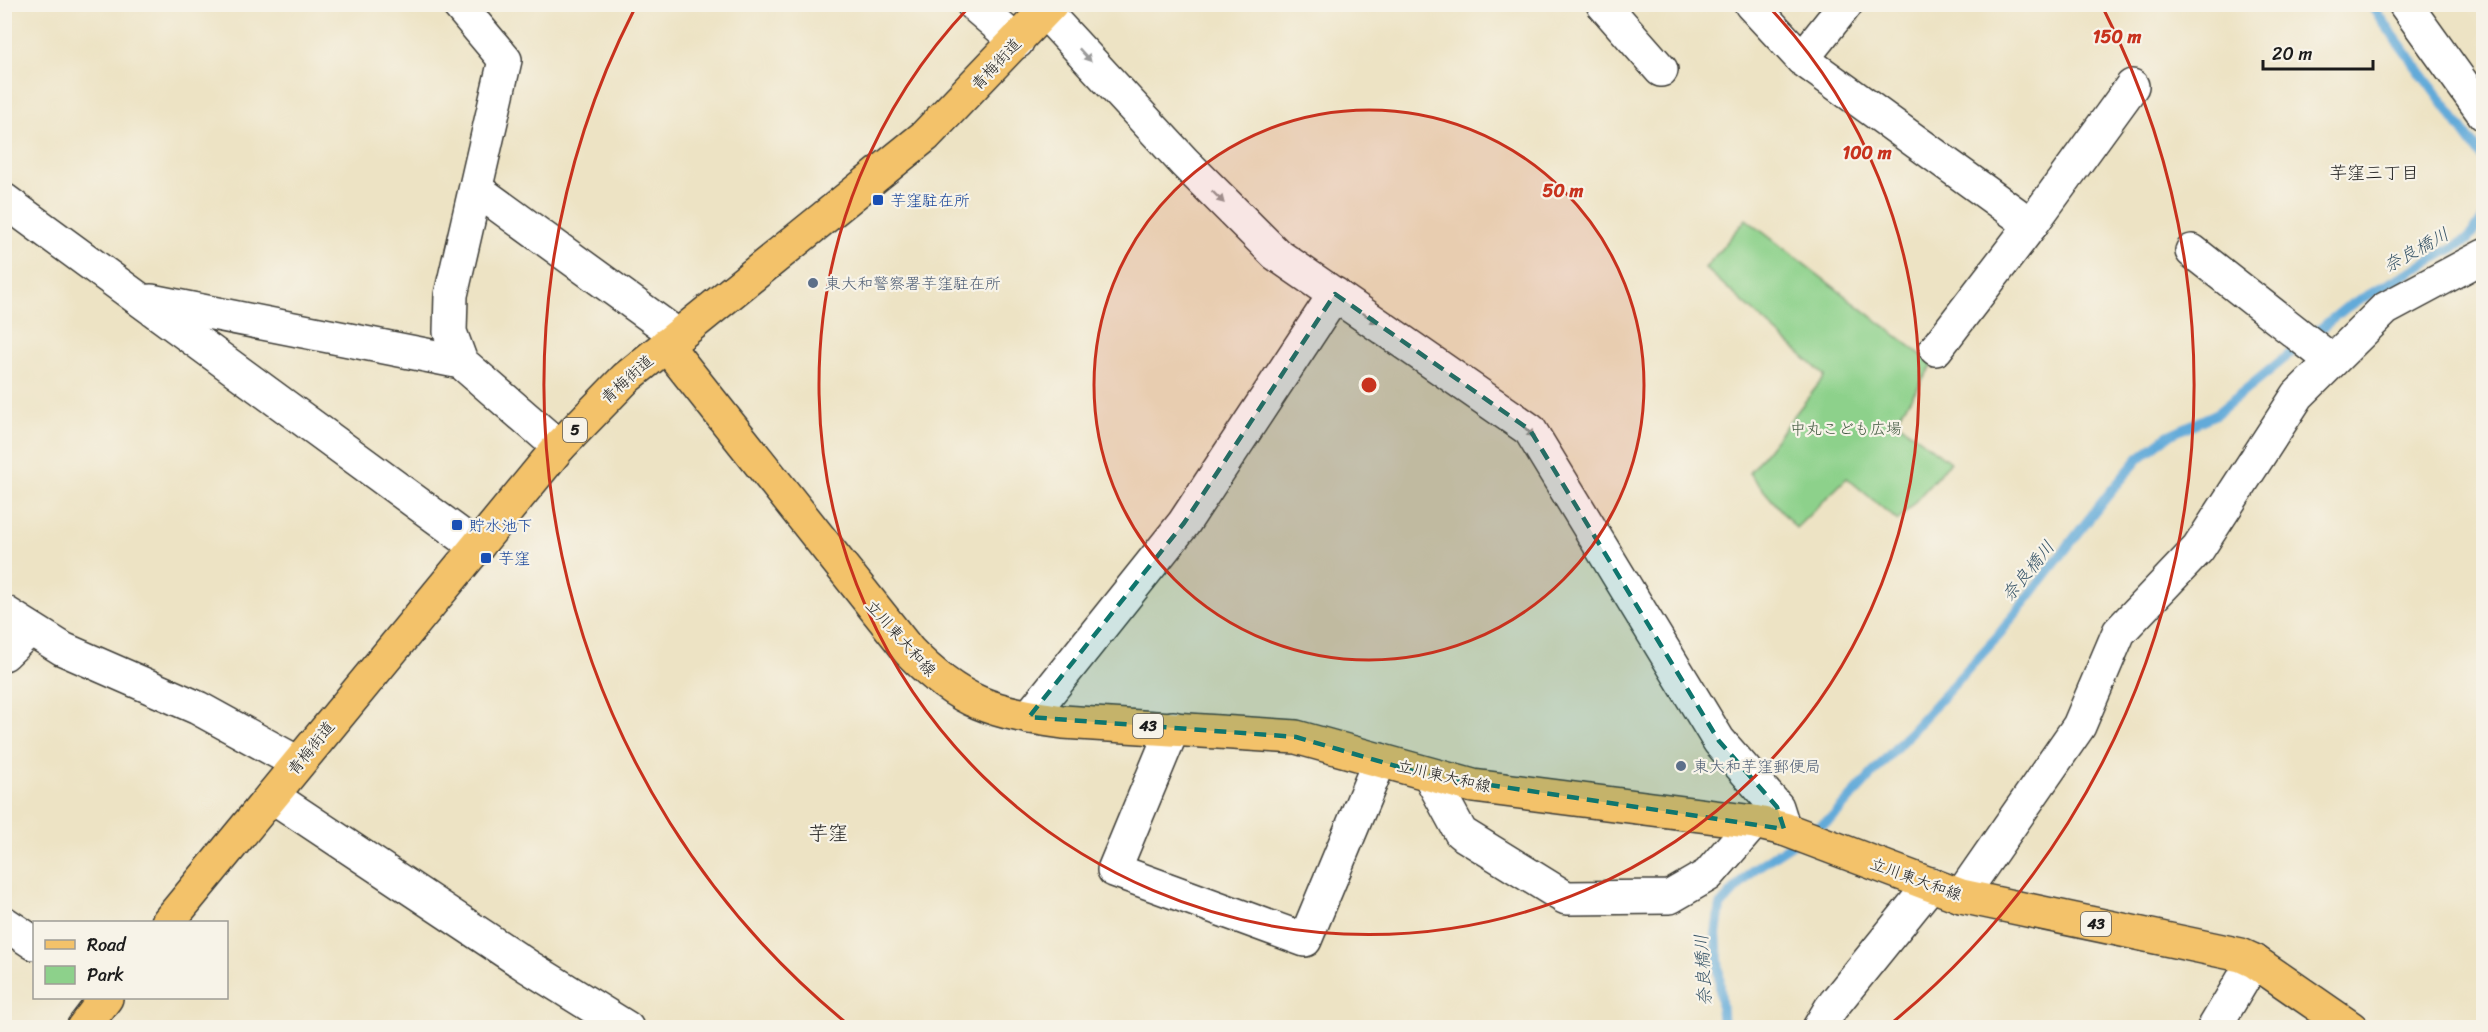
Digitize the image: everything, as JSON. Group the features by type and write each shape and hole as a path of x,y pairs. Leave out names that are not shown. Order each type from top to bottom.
{"main road":[{"name":"青梅街道","path":"169,921 559,447 626,378 925,136 1048,8"},
{"name":"立川東大和線","path":"672,340 879,615 921,664 946,686 977,704 1029,717 1063,722 1296,737 1430,776 1473,786 1776,827 1946,890 2219,949 2254,961 2351,1028"},
{"path":"83,1028 105,999"}],"street":[{"path":"458,4 505,60 451,296 450,332 461,362 559,447"},
{"path":"973,4 1017,42"},
{"path":"1603,4 1661,70"},
{"path":"1751,4 1802,59 2031,225"},
{"path":"1802,59 1846,4"},
{"path":"2405,4 2484,114"},
{"path":"1048,8 1184,162 1276,254 1530,430 1719,741 1777,807 1776,827 1670,897 1566,898 1461,833 1430,776"},
{"path":"1936,349 2031,225 2132,86"},
{"path":"476,189 672,340"},
{"path":"4,200 477,547"},
{"path":"2192,251 2329,359"},
{"path":"1820,1028 1831,1008 1946,890 2079,726 2119,632 2198,549 2298,395 2329,359 2385,309 2484,256"},
{"path":"1029,717 1184,523 1335,294"},
{"path":"141,299 461,362"},
{"path":"4,654 17,620 97,665 198,708 298,763"},
{"path":"1173,728 1114,870 1305,940 1380,760"},
{"path":"272,796 529,967 627,1028"},
{"path":"4,923 33,942"},
{"path":"2214,1028 2254,961"}],"highlighted area":[{"path":"1335,294 1530,430 1719,741 1777,807 1784,829 1430,776 1296,737 1029,717 1184,523"}],"green space":[{"name":"中丸こども広場","path":"1746,219 1933,364 1896,421 1950,462 1898,521 1847,478 1796,528 1749,473 1825,376 1705,268"}],"waterway":[{"name":"奈良橋川","path":"2370,4 2484,159"},
{"name":"奈良橋川","path":"1811,832 1833,817 1997,637 2139,458 2169,435 2216,414 2347,307 2467,240 2484,218"},
{"name":"奈良橋川","path":"1723,1028 1716,934 1720,906 1754,869 1798,840"}],"place":[{"name":"芋窪駐在所","path":"878,200"},
{"name":"東大和警察署芋窪駐在所","path":"813,283"},
{"name":"貯水池下","path":"457,525"},
{"name":"芋窪","path":"486,558"},
{"name":"東大和芋窪郵便局","path":"1681,766"}],"district":[{"name":"芋窪三丁目","path":"2374,173"},
{"name":"芋窪","path":"828,833"}]}
